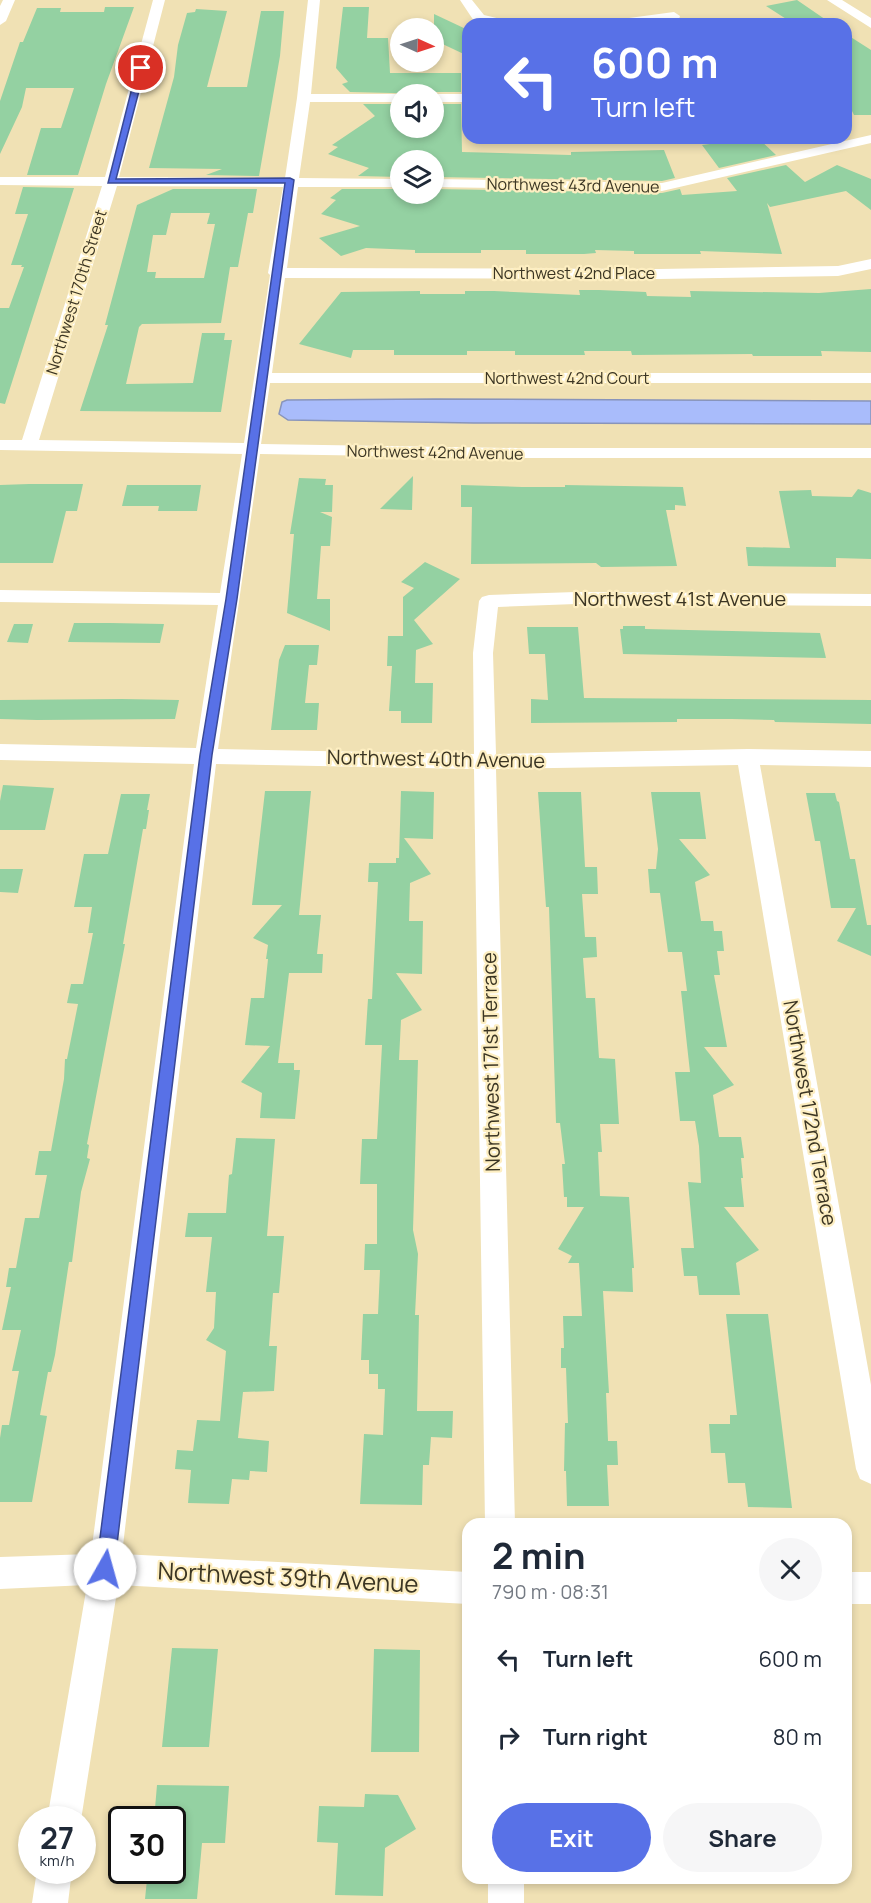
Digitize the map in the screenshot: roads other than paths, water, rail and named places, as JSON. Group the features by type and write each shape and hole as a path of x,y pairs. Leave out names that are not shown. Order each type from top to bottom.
{"street":[{"path":"0,21 9,0"},
{"name":"Northwest 170th Street","path":"29,445 111,181 159,0"},
{"path":"66,1806 105,1569 206,755 231,599 276,273 304,98 314,0"},
{"path":"466,0 479,18"},
{"path":"833,0 871,24"},
{"path":"642,18 670,12 678,18"},
{"path":"304,98 390,98"},
{"path":"444,98 462,99"},
{"name":"Northwest 43rd Avenue","path":"852,141 871,139"},
{"name":"Northwest 43rd Avenue","path":"444,183 662,187 836,144"},
{"path":"852,144 865,153"},
{"path":"0,181 290,180 390,183"},
{"name":"Northwest 42nd Place","path":"276,273 658,274 827,271 871,264"},
{"name":"Northwest 42nd Court","path":"262,378 871,378"},
{"name":"Northwest 42nd Avenue","path":"0,445 518,453 871,453"},
{"path":"0,596 231,599"},
{"name":"Northwest 41st Avenue","path":"489,601 576,598 871,600"},
{"name":"Northwest 171st Terrace","path":"489,601 483,653 500,1518"},
{"name":"Northwest 40th Avenue","path":"0,752 485,762 748,757 871,759"},
{"name":"Northwest 172nd Terrace","path":"748,757 871,1469"},
{"name":"Northwest 39th Avenue","path":"0,1573 105,1569 462,1588"},
{"path":"852,1588 871,1588"},
{"path":"50,1903 53,1884"},
{"path":"506,1884 506,1903"}],"water":[{"path":"287,400 871,401 871,424 288,420 279,414 282,402"}]}
